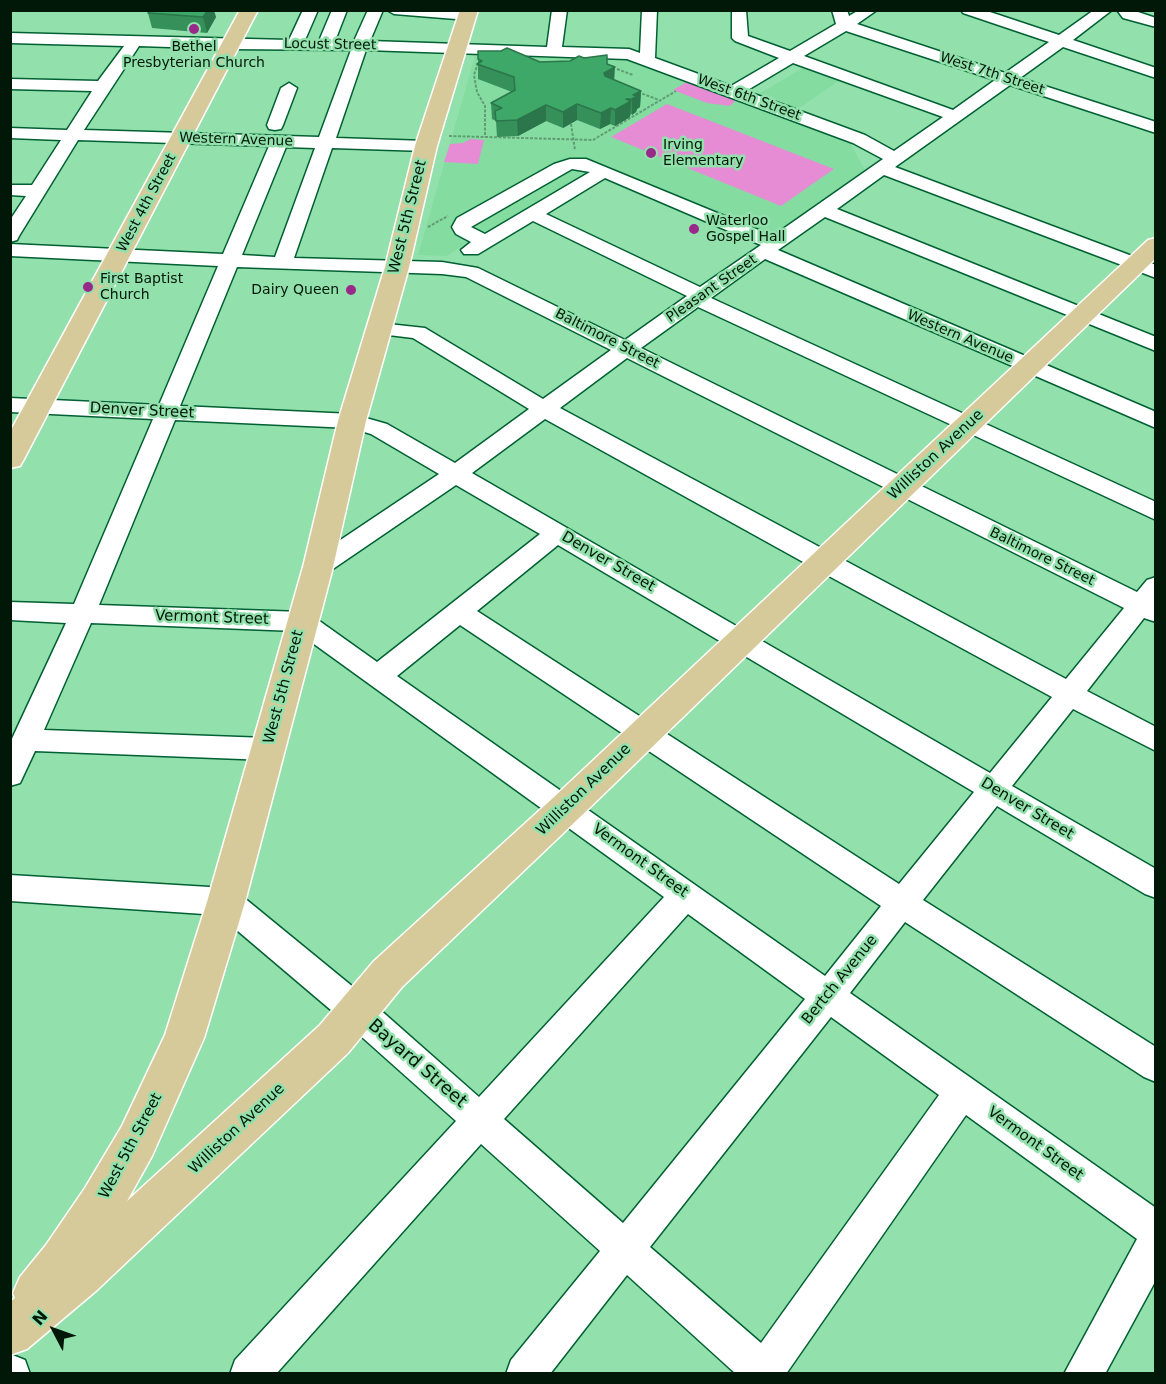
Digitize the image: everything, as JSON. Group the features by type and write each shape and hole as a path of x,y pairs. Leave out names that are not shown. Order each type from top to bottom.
{"main road":[{"name":"West 4th Street","path":"10,459 249,10"},
{"name":"West 5th Street","path":"10,1324 62,1262 100,1204 137,1141 184,1038 226,902 318,567 352,421 397,267 426,146 469,13"},
{"name":"Williston Avenue","path":"10,1332 81,1274 334,1039 388,974 566,808 1083,315 1149,260"}],"street":[{"path":"295,45 311,10"},
{"path":"325,45 340,10"},
{"path":"282,263 360,46 376,10"},
{"path":"394,10 469,13"},
{"path":"554,51 560,10"},
{"path":"647,60 650,10"},
{"path":"739,10 740,38 955,116"},
{"path":"733,92 791,58 842,18 870,10"},
{"path":"968,10 1060,43 1155,73"},
{"name":"Pleasant Street","path":"318,567 457,473 626,349 1105,10"},
{"path":"1124,10 1128,15 1155,23"},
{"name":"West 7th Street","path":"842,18 1008,79 1155,128"},
{"name":"Locust Street","path":"10,38 459,47 629,54 647,60"},
{"path":"10,237 103,86 134,42"},
{"name":"West 6th Street","path":"647,60 859,139 889,163 1149,260"},
{"path":"10,84 103,86"},
{"path":"10,775 83,614 169,412 280,136 289,88"},
{"name":"Western Avenue","path":"10,133 243,141 280,136 324,143 426,146"},
{"name":"Western Avenue","path":"486,242 461,227 465,222 560,168 570,164 586,164 1029,367 1155,421"},
{"path":"442,268 605,171"},
{"path":"10,190 39,191"},
{"path":"824,210 1155,345"},
{"path":"532,214 700,298 1155,512"},
{"name":"Baltimore Street","path":"10,250 459,269 483,278 901,487 1150,602"},
{"path":"379,329 418,332 544,409 1155,740"},
{"name":"Denver Street","path":"10,405 352,421 392,435 1155,885"},
{"path":"378,676 558,533"},
{"name":"Bertch Avenue","path":"525,1374 1069,695 1150,602"},
{"name":"Vermont Street","path":"10,611 302,622 1155,1230"},
{"path":"459,612 1155,1066"},
{"path":"26,740 267,749"},
{"path":"10,888 226,902"},
{"path":"249,1374 686,894"},
{"name":"Bayard Street","path":"226,902 357,1011 765,1373"},
{"path":"765,1373 962,1091"},
{"path":"1083,1374 1155,1242"}],"path":[{"path":"478,60 474,75 477,92 485,106 485,137"},
{"path":"615,69 633,75"},
{"path":"449,136 593,140 676,91"},
{"path":"638,92 660,101"}],"shaded area":[{"name":"Irving Elementary","path":"475,56 629,60 744,103 804,67 840,80 785,118 850,143 867,173 774,237 600,165 446,256 418,255"},
{"path":"687,82 736,100 730,106 707,103 673,90"},
{"path":"667,104 834,169 781,206 611,137"},
{"path":"470,139 484,140 478,164 444,162 450,144 463,143"}],"building":[{"path":"150,10 208,10 203,17 148,13"},
{"path":"507,48 540,62 570,61 579,56 584,58 607,55 607,64 615,67 604,73 605,76 641,91 633,95 637,96 632,99 626,99 631,101 615,110 611,108 601,113 577,104 563,112 546,105 517,120 496,121 495,111 502,108 491,103 515,90 514,77 477,64 482,61 478,59 478,51 501,51"}],"place":[{"name":"Bethel Presbyterian Church","path":"194,29"},
{"name":"Irving Elementary","path":"651,153"},
{"name":"Waterloo Gospel Hall","path":"694,229"},
{"name":"First Baptist Church","path":"88,287"},
{"name":"Dairy Queen","path":"351,290"}]}
